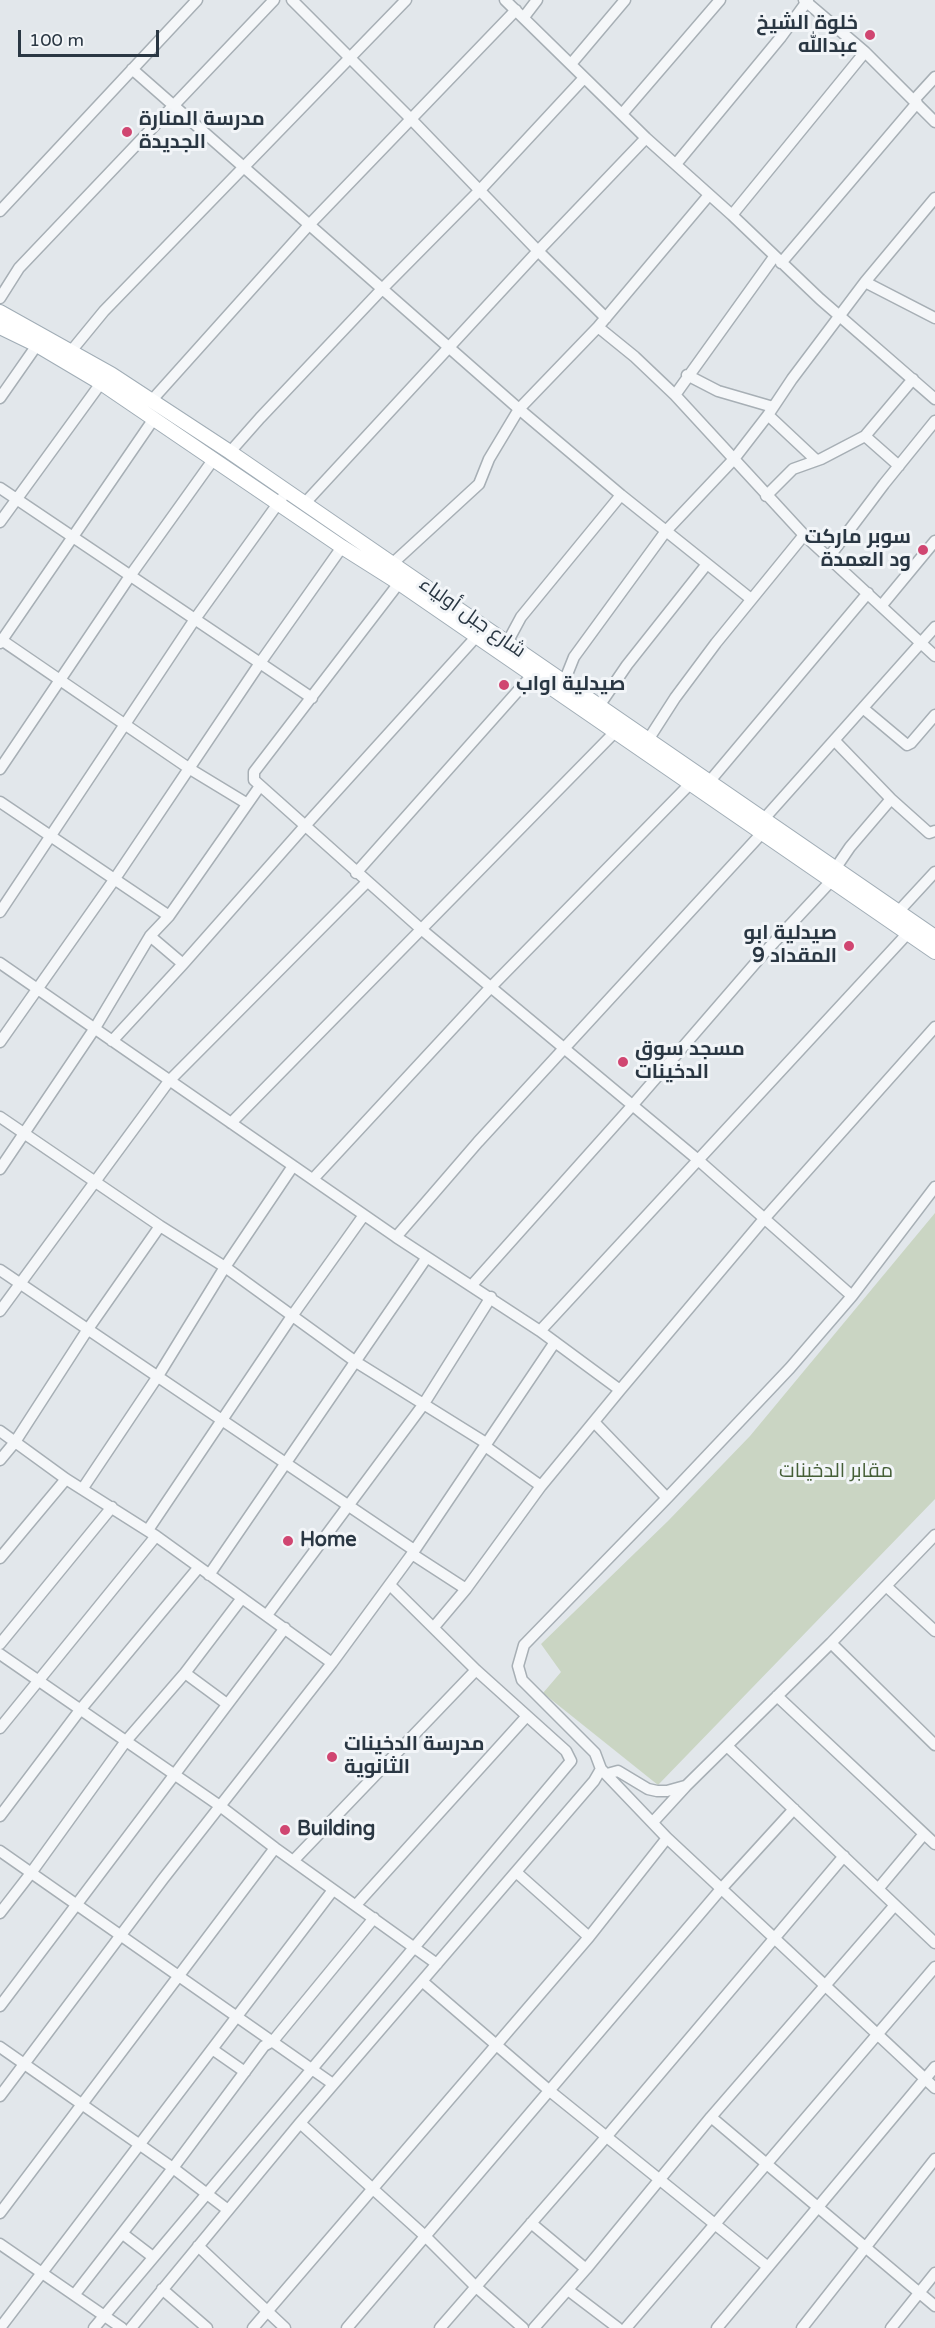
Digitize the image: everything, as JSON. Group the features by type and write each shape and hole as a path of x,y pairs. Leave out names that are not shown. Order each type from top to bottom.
{"main road":[{"name":"شارع جبل أولياء","path":"0,312 72,350 287,490 648,740 690,784 763,826"},
{"name":"شارع جبل أولياء","path":"0,327 37,345 101,383 615,732 709,782 763,826 834,875 935,952"},
{"name":"شارع جبل أولياء","path":"834,875 898,912 935,937"}],"street":[{"path":"0,212 197,0"},
{"path":"0,298 19,268 274,0"},
{"path":"292,0 606,318"},
{"path":"72,350 104,311 406,0"},
{"path":"505,0 646,138 839,316 935,399"},
{"path":"152,400 309,225 410,118 520,13 537,0"},
{"path":"571,64 625,0"},
{"path":"622,114 720,0"},
{"path":"676,164 781,37 806,1 865,52 935,122"},
{"path":"732,215 865,52"},
{"path":"132,69 519,409 621,495 751,599"},
{"path":"675,395 687,375 778,260 935,77"},
{"path":"230,452 382,288 480,190 584,78"},
{"path":"305,503 449,346 646,138"},
{"path":"393,564 479,484 489,459 519,409 606,318 708,195"},
{"path":"564,682 574,657 666,531 734,459 865,282 935,198"},
{"path":"865,282 934,316"},
{"path":"598,327 635,357 675,395 766,496 935,656"},
{"path":"0,398 37,345"},
{"path":"687,375 718,391 771,411 816,460"},
{"path":"766,496 793,469 865,436 913,379"},
{"path":"0,522 101,383"},
{"path":"153,420 1,641 190,769 246,803"},
{"path":"829,557 935,421"},
{"path":"865,436 899,466"},
{"path":"0,769 130,576 213,460"},
{"path":"0,488 312,698"},
{"path":"0,912 195,619 287,490"},
{"path":"507,643 521,617 621,495"},
{"path":"648,740 675,698 804,534"},
{"path":"882,605 935,541"},
{"path":"0,1041 114,880 260,663 342,547"},
{"path":"599,706 627,665 707,564"},
{"path":"399,584 254,772 254,780 356,873 631,1107 697,1159 852,1296"},
{"path":"709,782 868,593"},
{"path":"396,1237 478,1142 564,1050 763,826 935,627"},
{"path":"112,1041 476,637"},
{"path":"356,873 532,675"},
{"path":"864,708 907,745 935,715"},
{"path":"231,1123 615,732"},
{"path":"835,741 891,799 929,833 935,831"},
{"path":"313,1179 490,988 690,784"},
{"path":"0,1169 95,1028 150,936 169,916 260,786"},
{"path":"472,1285 834,875 850,847 891,799"},
{"path":"0,802 169,916"},
{"path":"898,912 935,872"},
{"path":"0,1311 169,1081 367,882"},
{"path":"540,1331 908,933"},
{"path":"150,936 183,964"},
{"path":"0,963 396,1237 491,1297 620,1390"},
{"path":"434,1627 466,1589 542,1486 620,1390 764,1219 935,1027"},
{"path":"0,1117 160,1226 225,1267 356,1362 485,1445 542,1486"},
{"path":"83,1488 293,1166"},
{"path":"935,1186 852,1296 790,1368 524,1645 520,1652 518,1666 522,1680 596,1753 604,1771 668,1838 935,2088"},
{"path":"0,1728 152,1533 292,1316 364,1215"},
{"path":"0,1460 15,1442 88,1329 160,1226"},
{"path":"209,1575 427,1257"},
{"path":"0,1270 222,1422 350,1505 466,1589"},
{"path":"267,1615 423,1405 491,1297"},
{"path":"0,2096 390,1585 555,1342"},
{"path":"595,1423 667,1498"},
{"path":"0,1431 66,1479 152,1533 332,1663"},
{"path":"0,1558 66,1479"},
{"path":"0,1644 112,1507"},
{"path":"653,1822 935,1535"},
{"path":"0,1816 80,1710 199,1567"},
{"path":"94,2328 571,1761 567,1751 526,1717 390,1585"},
{"path":"886,1586 935,1631"},
{"path":"0,1912 31,1873 126,1741 185,1672 242,1598"},
{"path":"0,2006 285,1628"},
{"path":"831,1643 935,1745"},
{"path":"0,1653 172,1775 220,1806 274,1848 437,1964"},
{"path":"293,1861 476,1670"},
{"path":"185,1672 227,1704"},
{"path":"777,1696 935,1844"},
{"path":"356,1905 526,1717"},
{"path":"727,1746 934,1940"},
{"path":"131,2328 333,2084 604,1771 618,1772 648,1789 657,1791 686,1786"},
{"path":"347,2328 722,1889 794,1809"},
{"path":"878,1889 924,1834"},
{"path":"253,2328 590,1937 668,1838"},
{"path":"0,2212 274,1848"},
{"path":"0,1851 333,2084"},
{"path":"440,2328 607,2136 844,1856"},
{"path":"516,1872 590,1937"},
{"path":"0,2328 333,1890"},
{"path":"534,2328 586,2269 711,2117 895,1905"},
{"path":"75,2294 123,2234 264,2046 273,2041 374,1918"},
{"path":"626,2328 935,1967"},
{"path":"422,1981 551,2091 768,2267"},
{"path":"0,2047 173,2168 228,2210"},
{"path":"212,2049 245,2072"},
{"path":"717,2328 935,2067"},
{"path":"711,2117 935,2306"},
{"path":"300,2123 523,2328"},
{"path":"802,2328 935,2159"},
{"path":"531,2223 586,2269"},
{"path":"123,2234 153,2257"},
{"path":"0,2244 122,2328"},
{"path":"198,2246 285,2328"},
{"path":"891,2328 935,2273"},
{"path":"162,2289 207,2328"},
{"path":"568,2290 618,2328"}],"green space":[{"name":"مقابر الدخينات","path":"935,1213 935,1499 658,1785 543,1693 561,1672 541,1644 668,1521 750,1436"}],"place":[{"name":"خلوة الشيخ عبدالله","path":"870,35"},
{"name":"مدرسة المنارة الجديدة","path":"127,132"},
{"name":"سوبر ماركت ود العمدة","path":"923,550"},
{"name":"صيدلية اواب","path":"504,685"},
{"name":"صيدلية ابو المقداد 9","path":"849,946"},
{"name":"مسجد سوق الدخينات","path":"623,1062"},
{"name":"Home","path":"288,1541"},
{"name":"مدرسة الدخينات الثانوية","path":"332,1757"},
{"name":"Building","path":"285,1830"}]}
